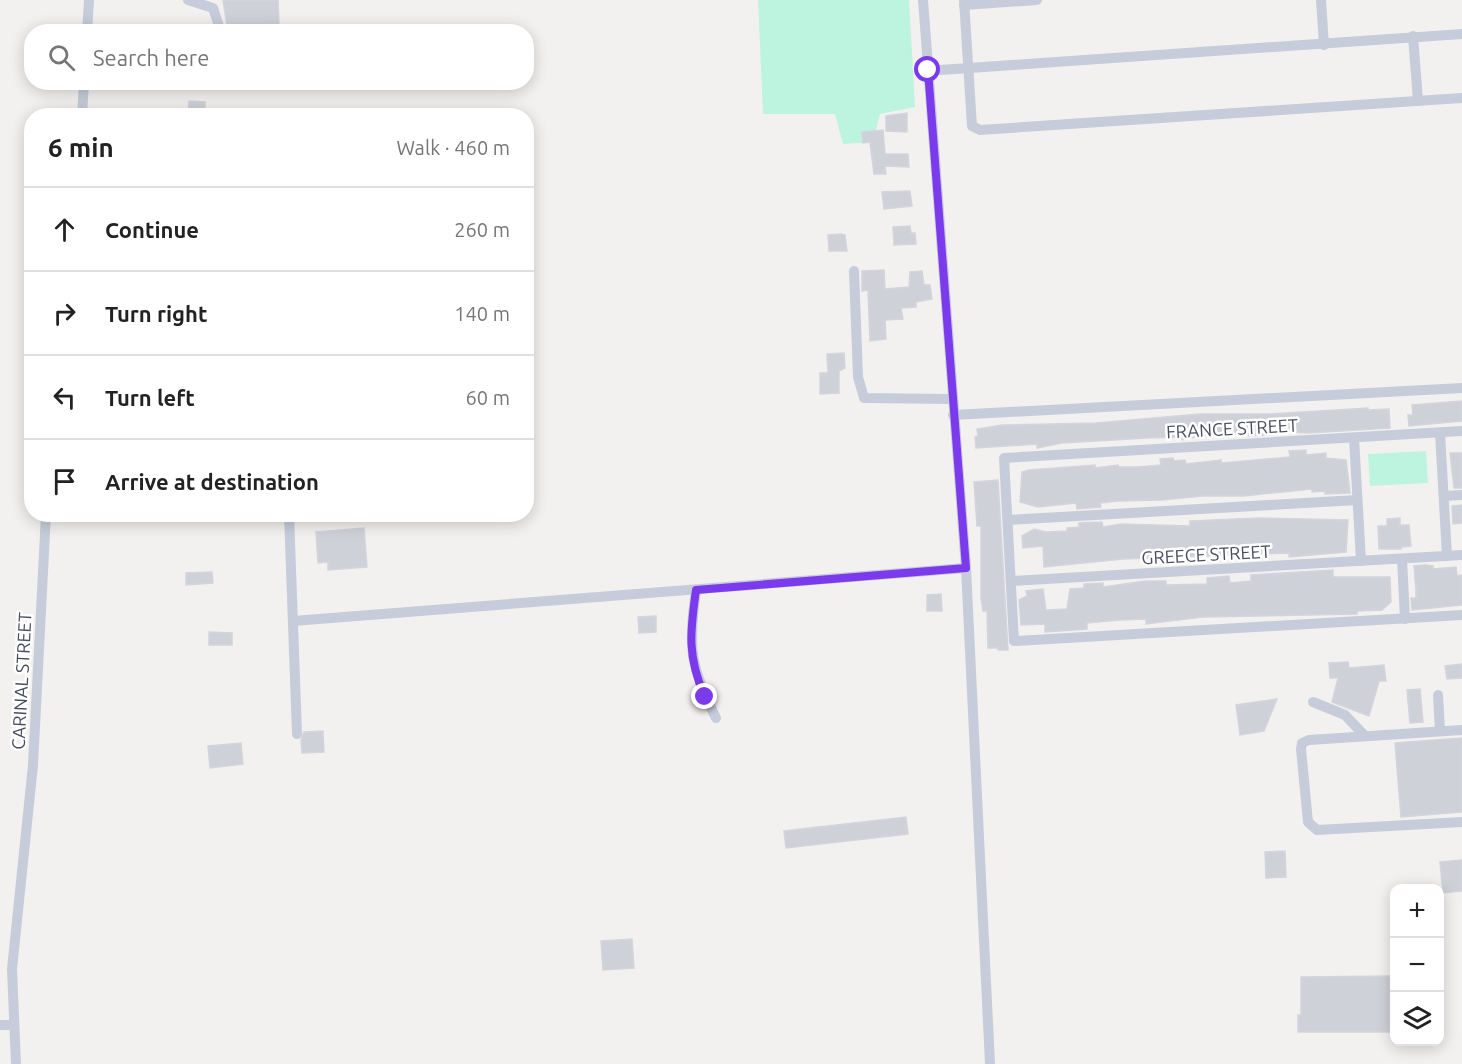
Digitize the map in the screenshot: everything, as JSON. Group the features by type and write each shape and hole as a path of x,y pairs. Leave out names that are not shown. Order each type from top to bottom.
{"street":[{"path":"87,24 88,0"},
{"path":"188,0 202,2 213,8 218,24"},
{"path":"923,0 966,568 990,1064"},
{"path":"1036,0 964,3 972,126 980,130 1462,99"},
{"path":"1321,0 1324,45"},
{"path":"940,70 1462,34"},
{"path":"1413,36 1418,101"},
{"path":"82,108 84,90"},
{"path":"854,271 858,377 864,398 952,399"},
{"path":"953,415 1462,388"},
{"name":"FRANCE STREET","path":"1008,520 1004,458 1462,431"},
{"path":"1440,433 1447,556"},
{"path":"1354,438 1361,561"},
{"path":"1444,496 1462,495"},
{"path":"1357,500 1008,520 1014,641 1462,615"},
{"name":"CARINAL STREET","path":"16,1064 12,969 33,765 46,522"},
{"path":"289,522 297,734"},
{"name":"GREECE STREET","path":"1011,581 1462,555"},
{"path":"1402,559 1406,619"},
{"path":"293,621 966,568"},
{"path":"696,590 690,648 699,683 716,718"},
{"path":"1438,695 1440,731"},
{"path":"1313,702 1345,715 1365,736"},
{"path":"1462,730 1309,740 1302,743 1306,814 1312,827 1325,831 1462,822"},
{"path":"0,1025 14,1025"}],"green space":[{"path":"758,0 909,0 915,107 880,114 873,142 843,144 835,114 763,114"},
{"path":"1426,451 1428,483 1370,486 1368,454"}],"building":[{"path":"223,0 278,0 279,24 227,24"},
{"path":"189,101 205,102 205,108 189,108"},
{"path":"907,113 907,132 886,131 886,116"},
{"path":"883,130 885,154 908,154 909,167 885,166 886,174 874,174 870,142 863,143 862,132"},
{"path":"910,191 912,206 884,209 882,192"},
{"path":"910,226 911,233 915,233 916,244 894,245 893,227"},
{"path":"828,235 845,235 847,251 829,251"},
{"path":"884,270 885,289 909,287 910,272 922,271 924,285 930,285 932,299 916,302 916,307 901,308 903,319 885,320 886,339 870,341 868,290 862,291 862,271"},
{"path":"844,353 845,368 839,371 839,393 820,394 820,373 828,373 827,354"},
{"path":"1462,401 1462,421 1409,426 1408,415 1413,415 1412,405"},
{"path":"1368,408 1368,410 1389,409 1390,428 1307,433 1270,431 1270,435 1249,436 1247,434 1210,434 1182,440 1181,437 1147,438 1062,443 1037,448 1037,444 976,448 975,437 978,436 977,429 1002,425 1096,423 1200,414 1269,414"},
{"path":"1306,450 1306,455 1326,453 1326,458 1346,460 1350,493 1325,494 1325,491 1312,492 1312,489 1244,496 1118,501 1100,503 1101,507 1077,509 1076,503 1038,507 1020,502 1022,472 1029,470 1095,465 1095,468 1118,465 1118,467 1138,467 1161,465 1160,459 1173,458 1174,461 1185,460 1186,464 1221,460 1222,463 1290,457 1289,451"},
{"path":"1450,453 1462,453 1462,488 1454,488"},
{"path":"998,480 1008,650 988,648 987,611 983,611 981,598 981,526 977,526 974,482"},
{"path":"1462,505 1462,523 1453,524 1452,506"},
{"path":"1259,518 1348,520 1346,552 1289,557 1289,553 1123,559 1044,567 1043,546 1023,548 1022,536 1034,529 1046,532 1067,531 1067,528 1079,527 1079,523 1102,522 1103,527 1121,524 1190,526 1190,521"},
{"path":"1400,518 1400,525 1409,525 1411,546 1401,547 1401,549 1379,549 1378,526 1387,526 1387,519"},
{"path":"364,528 367,567 328,570 328,562 318,563 316,532"},
{"path":"1414,566 1433,566 1433,569 1456,567 1457,576 1462,575 1462,605 1412,610 1411,598 1416,598"},
{"path":"1333,570 1333,577 1390,577 1391,602 1382,610 1357,611 1357,614 1203,617 1146,624 1146,619 1119,620 1087,623 1087,629 1045,632 1045,624 1021,625 1019,600 1027,596 1026,591 1043,589 1046,610 1067,609 1070,589 1084,588 1084,584 1103,583 1103,587 1145,581 1166,581 1166,585 1207,584 1207,578 1229,576 1230,583 1251,581 1251,575"},
{"path":"212,572 213,583 186,585 186,573"},
{"path":"941,594 942,611 927,611 927,595"},
{"path":"656,616 656,632 639,633 638,617"},
{"path":"209,632 232,633 232,645 209,645"},
{"path":"1348,662 1349,668 1384,665 1386,681 1379,681 1369,716 1332,702 1338,678 1330,678 1329,663"},
{"path":"1462,664 1462,678 1447,679 1445,666"},
{"path":"1420,689 1423,722 1410,723 1407,690"},
{"path":"1277,699 1264,731 1240,735 1236,705"},
{"path":"323,731 324,752 302,753 301,740 304,732"},
{"path":"1462,738 1462,812 1401,817 1395,743"},
{"path":"241,743 243,764 210,768 208,746"},
{"path":"906,817 908,834 786,848 784,831"},
{"path":"1285,851 1286,877 1266,878 1265,852"},
{"path":"1462,860 1462,891 1444,893 1440,862"},
{"path":"632,939 634,968 603,970 601,941"},
{"path":"1390,976 1390,1032 1298,1032 1298,1015 1301,1015 1301,977"}],"route":[{"path":"705,697 693,666 690,648 690,627 696,590 796,580 907,574 966,568 950,382 928,70"}]}
